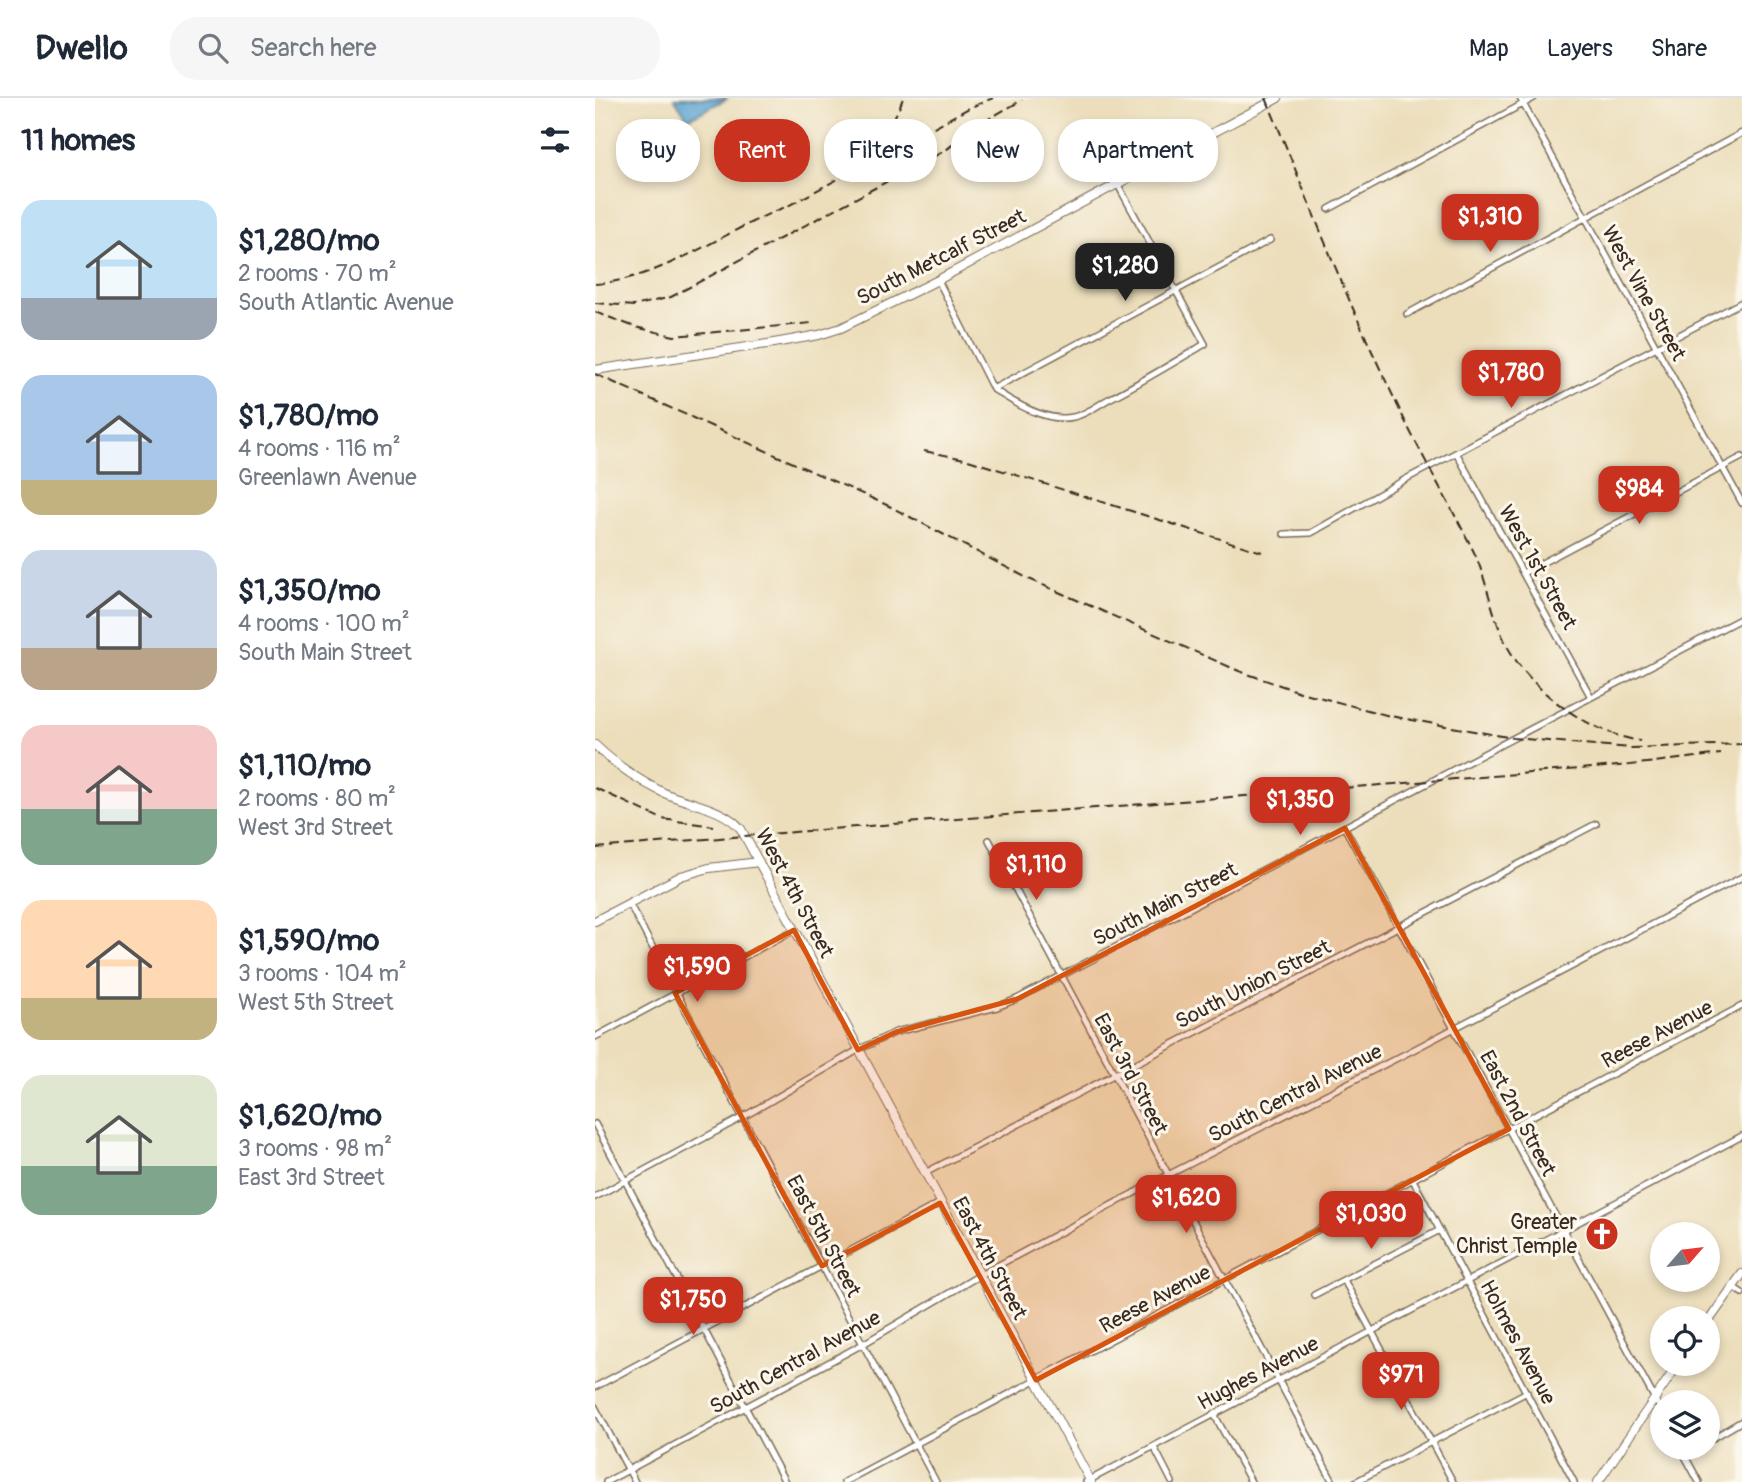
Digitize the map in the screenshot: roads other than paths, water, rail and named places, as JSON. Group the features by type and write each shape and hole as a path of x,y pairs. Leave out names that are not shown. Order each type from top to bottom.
{"street":[{"name":"South Metcalf Street","path":"595,370 830,332 883,309 1278,98"},
{"path":"1329,209 1521,101 1534,98"},
{"name":"West Vine Street","path":"1521,101 1742,503"},
{"path":"1407,314 1742,133"},
{"path":"938,280 993,389 1030,409 1054,417 1073,417 1099,405 1205,344 1118,183"},
{"path":"993,389 1270,240"},
{"path":"1284,534 1311,533 1742,302"},
{"name":"West 1st Street","path":"1457,454 1591,697"},
{"path":"1523,573 1742,457"},
{"name":"South Main Street","path":"595,1197 743,1117 858,1050 896,1032 997,1007 1061,976 1742,618"},
{"name":"West 4th Street","path":"595,745 628,772 663,793 729,817 741,829 858,1050"},
{"name":"South Union Street","path":"925,1174 1596,824"},
{"name":"East 2nd Street","path":"1345,828 1650,1391"},
{"name":"East 3rd Street","path":"989,840 1333,1482"},
{"path":"595,921 672,880 698,870 759,862"},
{"name":"South Central Avenue","path":"606,1482 863,1344 979,1275 1742,877"},
{"name":"East 5th Street","path":"629,903 936,1482"},
{"path":"595,1037 795,930"},
{"name":"Reese Avenue","path":"844,1482 1742,1006"},
{"name":"East 4th Street","path":"858,1050 1089,1481"},
{"path":"595,1124 785,1482"},
{"name":"Hughes Avenue","path":"1089,1481 1742,1136"},
{"name":"Holmes Avenue","path":"1413,1181 1574,1482"},
{"path":"595,1387 940,1203"},
{"path":"1314,1295 1440,1230"},
{"path":"1719,1306 1742,1273"},
{"path":"1344,1280 1453,1482"},
{"path":"1733,1287 1742,1293"},
{"path":"1355,1482 1527,1392"},
{"path":"1598,1482 1650,1404"},
{"path":"595,1407 635,1482"},
{"path":"1214,1414 1251,1482"},
{"path":"1720,1434 1742,1422"},
{"path":"1154,1447 1172,1482"},
{"path":"1687,1460 1699,1482"}],"water":[{"path":"674,98 728,98 688,119"}],"railway":[{"path":"893,119 903,98"},
{"path":"595,284 646,273 694,252 788,206 969,108 993,98"},
{"path":"1266,98 1377,363 1477,560 1507,646 1539,688 1570,712 1604,730 1640,741"},
{"path":"595,303 634,306 671,297 946,150 976,126 1022,100"},
{"path":"595,312 635,327 674,336 812,323"},
{"path":"595,374 889,506 1029,579 1239,671 1300,692 1390,716 1513,738 1631,748 1742,744"},
{"path":"924,451 965,459 1262,552"},
{"path":"595,848 1630,765 1721,754"},
{"path":"595,788 662,819 714,826"}],"place":[{"name":"Greater Christ Temple","path":"1602,1234"}]}
